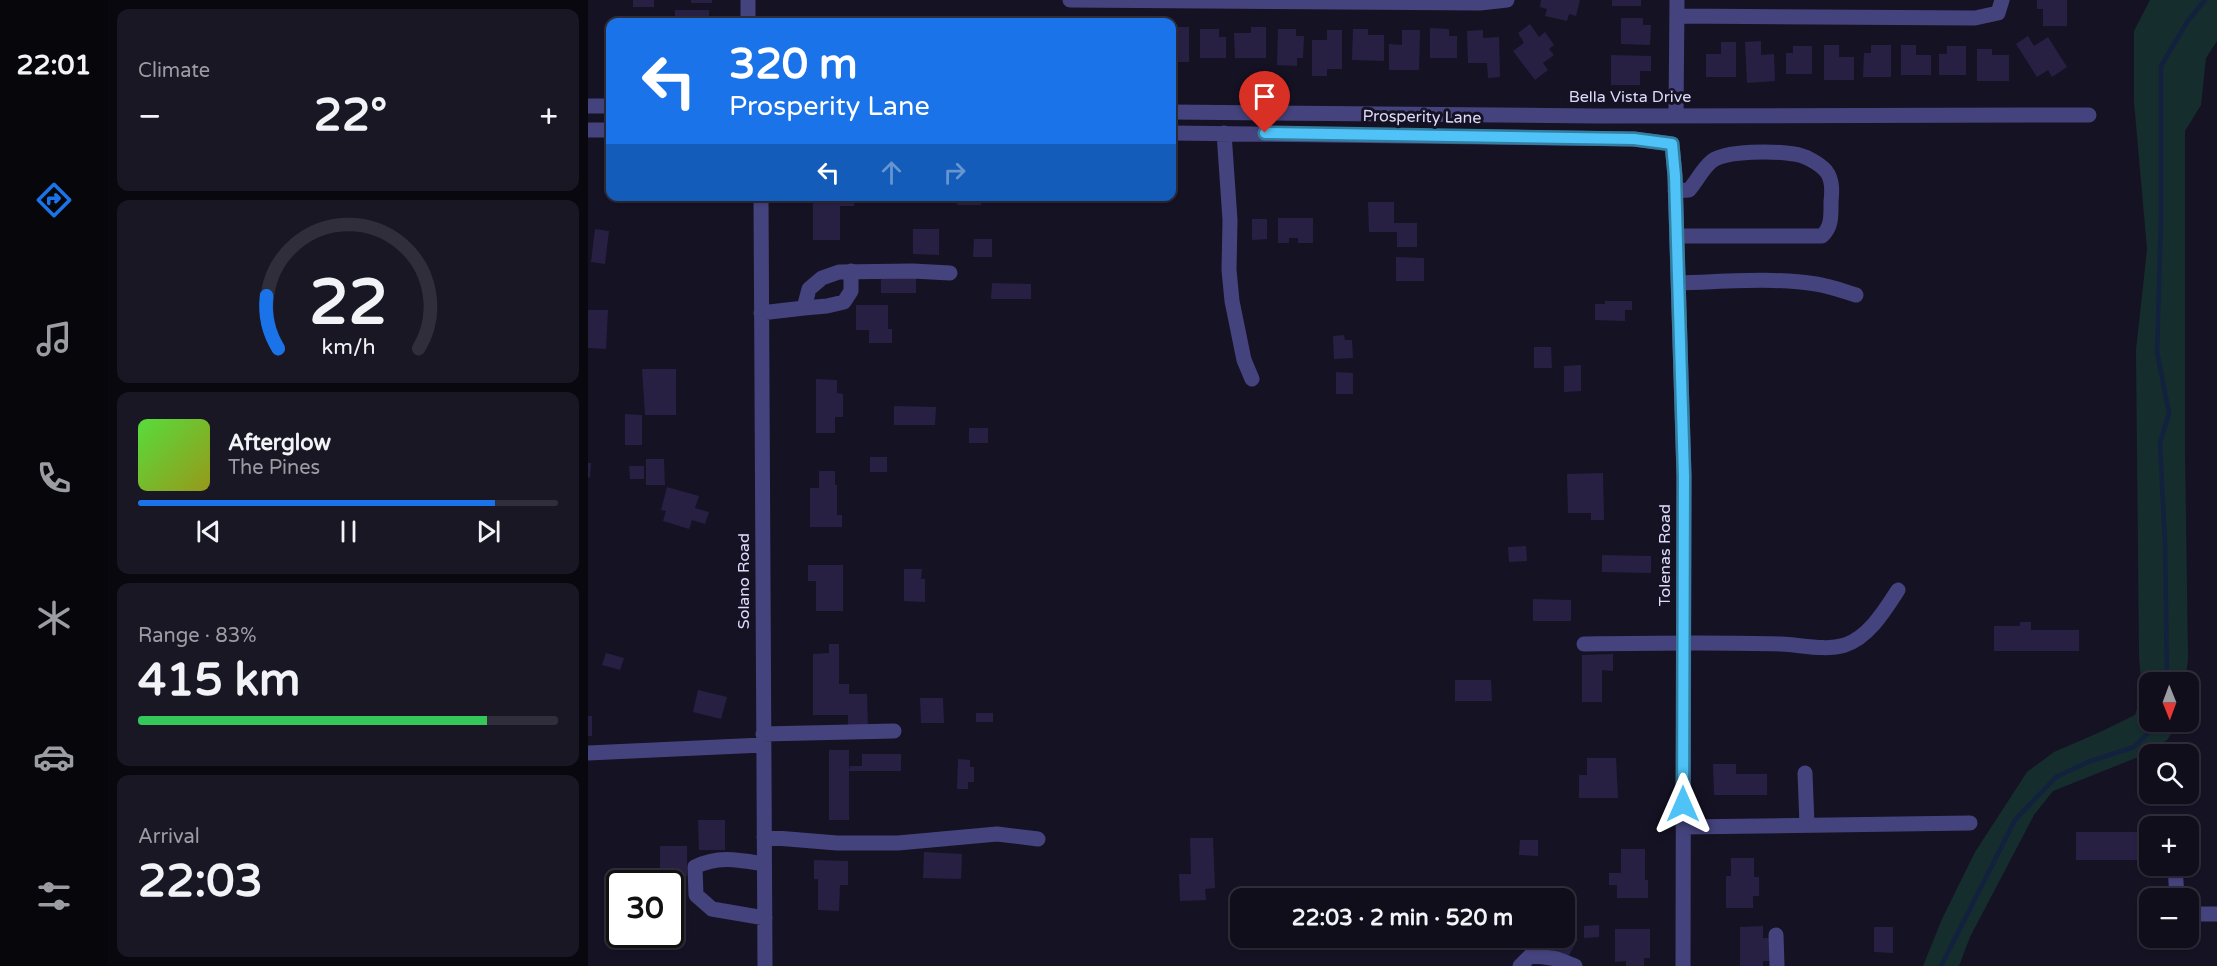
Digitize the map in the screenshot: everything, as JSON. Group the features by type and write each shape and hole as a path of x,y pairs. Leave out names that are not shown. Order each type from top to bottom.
{"street":[{"path":"748,0 748,18"},
{"path":"1070,0 1468,3 1507,0"},
{"path":"1676,116 1677,8 1848,8 1975,18 2000,6"},
{"path":"588,106 606,106"},
{"name":"Bella Vista Drive","path":"1176,112 1676,116 2089,115"},
{"path":"588,130 606,130"},
{"name":"Prosperity Lane","path":"1176,133 1634,139 1672,144"},
{"path":"1224,133 1230,220 1229,270 1232,301 1244,360 1252,379"},
{"name":"Tolenas Road","path":"1672,144 1684,476 1683,966"},
{"path":"1675,191 1689,190 1712,161 1733,154 1795,154 1820,165 1827,172 1832,188 1831,223 1822,236 1677,236"},
{"name":"Solano Road","path":"761,201 765,966"},
{"path":"761,313 844,302 851,291 851,271"},
{"path":"804,308 808,289 822,278 839,272 950,273"},
{"path":"1678,284 1750,281 1804,282 1856,295"},
{"path":"1584,644 1783,644 1828,648 1846,645 1863,634 1882,616 1898,590"},
{"path":"588,753 894,731"},
{"path":"1805,773 1808,825"},
{"path":"1683,827 1970,823"},
{"path":"764,837 837,843 898,843 997,834 1038,839"},
{"path":"764,864 727,858 695,867 696,895 711,909 765,918"},
{"path":"2199,914 2217,914"},
{"path":"1776,935 1777,966"},
{"path":"1520,966 1531,956 1557,959 1575,966"}],"green space":[{"path":"2150,0 2217,0 2217,41 2206,58 2201,105 2185,131 2186,672 2140,672 2136,350 2147,249 2134,102 2134,31"},
{"path":"2139,702 2139,732 2172,732 2161,744 2139,744 2139,757 2053,791 2034,815 1970,937 1959,966 1923,966 1942,919 1975,852 2027,772 2054,752 2135,715"}],"building":[{"path":"633,0 654,0 654,7 633,7"},
{"path":"691,0 712,0 712,3 691,3"},
{"path":"1541,0 1580,0 1576,16 1569,14 1567,21 1545,16 1547,9 1540,7"},
{"path":"1612,0 1641,0 1641,6 1612,6"},
{"path":"2037,0 2067,0 2067,26 2043,26 2043,9 2037,9"},
{"path":"675,10 709,10 709,18 675,18"},
{"path":"1621,18 1643,18 1643,25 1651,25 1650,45 1621,44"},
{"path":"1530,24 1539,37 1545,32 1554,45 1549,49 1554,55 1543,63 1548,70 1535,80 1513,51 1524,43 1518,33"},
{"path":"1176,27 1189,27 1189,62 1176,62"},
{"path":"1251,27 1266,27 1266,58 1235,58 1234,33 1251,33"},
{"path":"1430,28 1449,29 1449,36 1457,36 1457,58 1430,58"},
{"path":"1200,29 1219,29 1219,37 1226,37 1226,58 1200,58"},
{"path":"1278,29 1296,29 1296,36 1304,36 1303,58 1297,58 1297,66 1277,65"},
{"path":"1353,29 1368,29 1368,35 1384,35 1384,61 1352,60"},
{"path":"1327,30 1342,30 1342,69 1327,69 1327,76 1312,76 1312,40 1327,40"},
{"path":"1402,30 1420,30 1419,70 1389,70 1389,44 1402,45"},
{"path":"1483,30 1483,38 1499,37 1500,77 1488,78 1487,63 1468,63 1467,31"},
{"path":"2028,36 2034,46 2048,37 2067,67 2052,77 2048,70 2037,77 2016,44"},
{"path":"1761,41 1761,55 1774,54 1775,81 1747,83 1745,42"},
{"path":"1721,42 1736,42 1736,77 1706,77 1706,54 1721,54"},
{"path":"1824,45 1839,45 1839,57 1854,57 1854,80 1824,80"},
{"path":"1871,45 1891,45 1891,77 1863,77 1864,53 1871,53"},
{"path":"1901,45 1916,45 1916,55 1931,55 1931,75 1901,75"},
{"path":"1793,46 1812,46 1812,74 1786,74 1786,53 1793,53"},
{"path":"1947,46 1966,46 1966,75 1939,75 1939,54 1947,54"},
{"path":"1977,49 1992,49 1992,55 2009,55 2009,81 1977,81"},
{"path":"1611,55 1651,56 1651,71 1640,71 1640,85 1611,85"},
{"path":"813,201 854,201 854,206 840,206 840,240 813,240"},
{"path":"957,201 981,201 981,205 957,205"},
{"path":"1368,202 1394,202 1394,223 1417,223 1417,247 1397,247 1397,232 1369,232"},
{"path":"1278,218 1313,218 1313,243 1298,243 1298,238 1289,238 1289,243 1278,243"},
{"path":"1252,219 1267,219 1267,239 1252,240"},
{"path":"595,229 609,231 605,264 591,262"},
{"path":"913,229 939,229 939,255 913,254"},
{"path":"974,239 992,239 992,257 973,257"},
{"path":"1396,257 1424,258 1424,281 1396,281"},
{"path":"881,276 916,276 916,293 881,293"},
{"path":"992,283 1031,284 1031,299 991,299"},
{"path":"1605,301 1632,301 1632,310 1625,310 1625,321 1595,320 1595,304 1605,304"},
{"path":"856,305 888,305 888,329 892,329 892,343 869,343 869,330 856,330"},
{"path":"588,310 608,310 606,349 588,348"},
{"path":"1344,335 1345,340 1352,340 1353,358 1334,359 1333,336"},
{"path":"1534,347 1551,347 1552,368 1534,368"},
{"path":"1581,365 1581,391 1564,392 1564,366"},
{"path":"642,369 676,369 676,415 645,415"},
{"path":"1336,372 1353,373 1353,394 1336,394"},
{"path":"816,379 837,380 837,393 843,394 843,417 835,417 835,433 816,433"},
{"path":"894,406 936,407 935,425 894,425"},
{"path":"625,414 642,415 642,445 625,445"},
{"path":"969,428 988,428 988,443 969,443"},
{"path":"870,457 887,457 887,472 870,472"},
{"path":"646,459 664,459 665,485 646,485"},
{"path":"588,463 591,463 590,478 588,477"},
{"path":"629,466 644,466 644,479 630,479"},
{"path":"819,471 835,471 837,515 842,515 842,527 810,527 810,488 819,488"},
{"path":"1603,473 1604,520 1591,520 1591,513 1568,513 1567,474"},
{"path":"667,487 699,496 695,508 709,512 705,524 692,520 689,529 663,521 666,511 661,510"},
{"path":"1526,546 1527,561 1509,562 1508,547"},
{"path":"1602,555 1651,556 1651,573 1602,572"},
{"path":"808,565 843,565 843,611 816,611 816,581 808,581"},
{"path":"904,569 922,569 921,579 925,579 925,602 904,601"},
{"path":"1533,599 1571,600 1571,621 1533,621"},
{"path":"2020,622 2031,622 2031,630 2079,630 2079,651 1994,651 1994,626 2020,626"},
{"path":"829,644 839,644 839,684 849,684 849,694 867,694 868,726 848,726 848,715 813,715 813,654 829,653"},
{"path":"606,653 624,658 620,670 602,665"},
{"path":"1613,654 1613,671 1602,670 1602,702 1582,702 1582,655"},
{"path":"1455,680 1491,680 1492,701 1455,701"},
{"path":"698,690 727,697 721,719 693,712"},
{"path":"920,698 943,698 944,723 921,723"},
{"path":"976,713 993,713 993,722 976,722"},
{"path":"588,716 592,716 592,736 588,736"},
{"path":"829,750 849,750 849,820 829,820"},
{"path":"862,754 901,754 901,771 849,771 850,766 862,766"},
{"path":"1587,758 1616,758 1618,798 1579,798 1579,775 1587,775"},
{"path":"958,759 970,760 970,767 974,767 974,782 968,782 968,789 957,789"},
{"path":"1713,764 1736,764 1736,774 1767,774 1767,795 1714,795"},
{"path":"698,820 725,820 725,850 699,850"},
{"path":"2076,832 2139,832 2139,860 2076,860"},
{"path":"1190,838 1213,838 1215,888 1205,889 1206,900 1180,901 1179,874 1191,874"},
{"path":"1520,840 1538,840 1538,856 1519,855"},
{"path":"660,846 687,846 687,876 684,876 684,870 660,870"},
{"path":"1621,849 1645,849 1645,880 1648,880 1648,898 1617,898 1617,885 1609,885 1609,873 1621,873"},
{"path":"924,852 962,854 961,879 923,878"},
{"path":"1731,858 1754,858 1754,877 1759,877 1759,896 1753,896 1753,908 1726,908 1726,876 1731,876"},
{"path":"814,860 848,861 848,885 840,885 839,911 818,910 818,879 814,879"},
{"path":"1599,925 1599,937 1584,938 1584,926"},
{"path":"1763,926 1763,938 1775,938 1775,961 1763,961 1763,966 1740,966 1740,927"},
{"path":"1874,927 1893,927 1893,953 1874,952"},
{"path":"1615,929 1650,929 1650,958 1644,958 1644,966 1626,966 1626,961 1615,962"},
{"path":"1547,948 1573,948 1567,959"}],"waterway":[{"path":"2167,672 2165,543 2160,443 2169,413 2157,352 2161,219 2161,66 2187,22 2205,0"},
{"path":"1941,966 2015,820 2056,777 2088,762 2134,747 2149,732"}],"route":[{"path":"1265,133 1634,139 1672,144 1675,176 1684,476 1683,804"}]}
